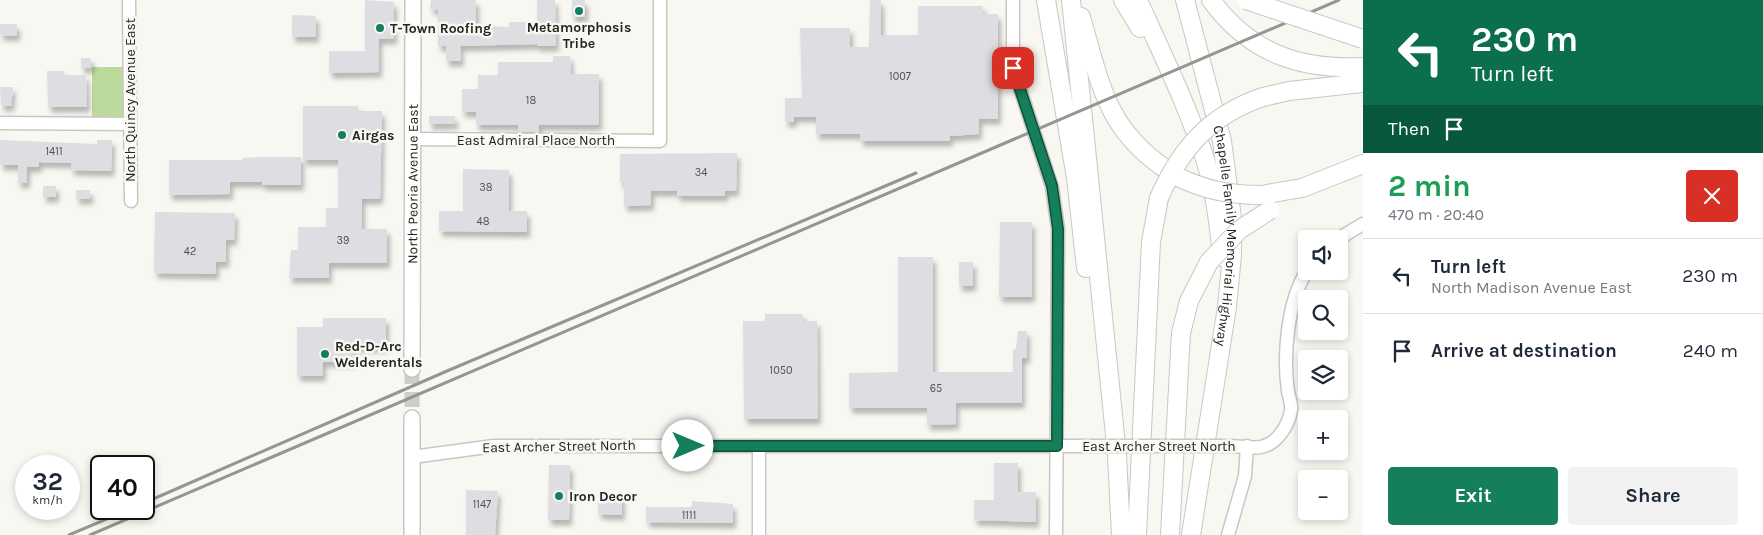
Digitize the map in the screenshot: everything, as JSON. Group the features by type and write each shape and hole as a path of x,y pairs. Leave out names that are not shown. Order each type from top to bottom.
{"highway":[{"path":"1034,0 1053,95 1076,178"},
{"path":"1046,0 1076,178 1099,374 1117,456"},
{"path":"1071,0 1117,456 1121,535"},
{"path":"1076,0 1099,82 1110,111 1128,137 1141,151 1176,176 1201,188 1265,203"},
{"path":"1123,0 1180,93"},
{"path":"1138,0 1180,93 1205,159 1215,199 1227,307"},
{"name":"Chapelle Family Memorial Highway","path":"1185,0 1209,88 1227,168 1232,218 1232,255 1227,307 1190,535"},
{"path":"1211,0 1238,30 1274,54 1320,67 1363,67"},
{"path":"1246,0 1363,39"},
{"path":"1137,535 1151,242 1159,198 1178,160 1197,137 1226,114 1263,96 1288,91 1363,83"},
{"path":"1170,535 1181,333 1191,295 1209,262 1265,203 1363,165"}],"main road":[{"name":"North Peoria Avenue East","path":"412,369 413,0"},
{"path":"412,418 412,535"}],"street":[{"name":"North Quincy Avenue East","path":"130,0 131,201"},
{"name":"East Admiral Place North","path":"412,140 660,141 660,0"},
{"path":"1013,0 1013,68 1052,186 1058,229 1056,535"},
{"path":"0,123 130,124"},
{"path":"1348,233 1363,224"},
{"name":"East Archer Street North","path":"412,457 494,446 1260,447 1268,444 1283,430 1291,412 1288,392 1288,334 1291,309 1302,280"},
{"path":"759,446 759,535"},
{"path":"1228,535 1245,476 1248,446"}],"green space":[{"path":"92,67 124,67 124,113 121,118 92,117"}],"building":[{"path":"365,0 394,2 394,39 379,39 379,72 329,73 329,51 365,51"},
{"path":"431,0 476,0 476,26 509,27 509,22 537,22 537,0 555,0 556,46 537,46 537,44 460,46 461,61 446,61 446,46 438,46 438,10 430,9"},
{"name":"Metamorphosis Tribe","path":"572,0 585,0 585,17 572,17"},
{"path":"870,0 881,0 881,35 918,35 918,6 983,6 983,14 998,14 998,119 979,119 979,134 950,136 950,141 860,141 860,134 816,134 816,117 794,117 794,122 785,122 785,98 802,98 800,28 850,28 850,47 869,47"},
{"path":"292,15 316,16 316,37 292,37"},
{"path":"0,24 17,24 17,36 0,35"},
{"path":"553,56 570,56 571,74 599,74 599,125 539,125 539,132 518,132 518,125 476,125 476,112 462,112 462,89 478,89 478,75 498,75 498,62 553,62"},
{"path":"81,58 91,58 91,68 81,68"},
{"path":"47,71 64,71 64,75 86,75 87,107 48,107"},
{"path":"0,87 13,87 11,106 1,106"},
{"path":"303,106 358,106 358,111 382,111 380,199 362,199 362,229 387,229 387,263 329,263 329,278 289,278 291,250 298,250 298,227 326,227 326,208 338,208 338,160 303,160"},
{"path":"429,116 455,116 455,124 429,124"},
{"path":"0,140 97,144 97,140 112,140 111,171 71,170 71,163 39,162 39,167 27,167 27,183 18,183 18,165 0,165"},
{"path":"737,153 736,191 725,191 725,196 677,196 677,191 651,191 651,205 624,206 624,182 620,182 620,154"},
{"path":"301,157 301,185 262,185 262,182 230,182 230,194 169,195 169,160 242,160 242,158"},
{"path":"463,169 509,170 509,211 527,211 527,232 439,231 439,211 463,211"},
{"path":"43,186 56,186 56,197 43,197"},
{"path":"76,190 90,190 90,199 76,199"},
{"path":"155,212 235,213 234,240 226,240 226,262 216,262 216,274 154,273"},
{"path":"1000,222 1032,222 1032,297 999,297"},
{"path":"898,257 933,257 933,372 1013,372 1013,349 1016,349 1018,331 1027,331 1027,358 1022,358 1022,403 956,403 956,424 927,425 927,408 849,408 849,373 898,372"},
{"path":"959,262 973,262 973,286 959,286"},
{"path":"765,314 803,314 803,321 817,321 818,419 744,419 743,321 765,321"},
{"name":"Red-D-Arc Welderentals","path":"323,318 386,318 386,347 354,347 354,362 323,362 323,376 297,376 297,327 323,327"},
{"path":"994,463 1018,463 1018,492 1036,492 1036,522 974,520 974,500 994,500"},
{"name":"Iron Decor","path":"549,465 570,465 569,520 548,520"},
{"path":"466,490 498,491 495,535 466,535"},
{"path":"598,493 622,494 622,515 598,514"},
{"path":"692,501 733,504 733,523 646,522 646,507 692,507"}],"tunnel":[{"path":"412,369 412,418"}],"railway":[{"path":"90,535 1339,0"},
{"path":"155,498 447,371 916,173"},
{"path":"69,535 104,520"}],"place":[{"name":"Metamorphosis Tribe","path":"579,11"},
{"name":"T-Town Roofing","path":"380,28"},
{"name":"Airgas","path":"342,135"},
{"name":"Red-D-Arc Welderentals","path":"325,354"},
{"name":"Iron Decor","path":"559,496"}],"route":[{"path":"688,446 1057,446 1058,229 1052,186 1041,148 1020,95 1013,68"}]}
